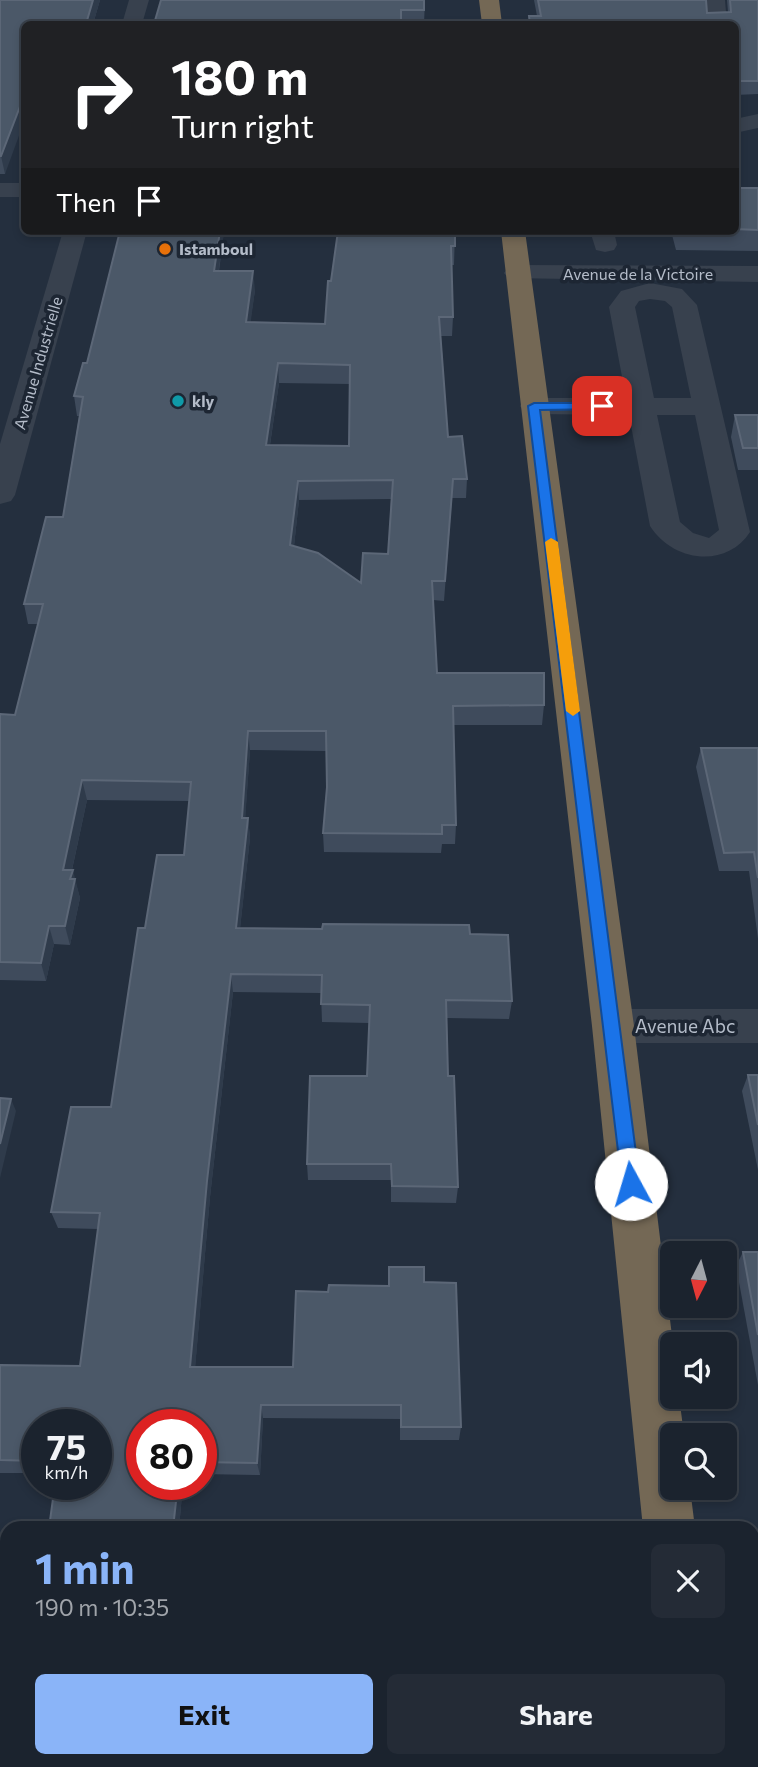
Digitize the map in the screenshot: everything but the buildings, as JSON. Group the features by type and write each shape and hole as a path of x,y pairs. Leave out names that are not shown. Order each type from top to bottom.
{"highway":[{"path":"489,0 492,21"},
{"path":"513,235 613,1026 668,1521"}],"street":[{"path":"133,21 139,0"},
{"path":"715,0 717,21"},
{"path":"739,125 758,121"},
{"path":"0,190 21,190"},
{"name":"Avenue Industrielle","path":"0,495 74,235"},
{"name":"Avenue de la Victoire","path":"517,273 758,274"},
{"path":"650,291 673,294 684,305 735,532 726,543 703,549 680,539 666,526 642,406 622,307 630,296 650,291"},
{"path":"534,406 708,407"},
{"name":"Avenue Abc","path":"613,1026 758,1026"}],"slow traffic":[{"path":"551,542 573,711"}],"place":[{"name":"Istamboul","path":"165,249"},
{"name":"kly","path":"178,401"}],"route":[{"path":"602,406 534,406 631,1184"}]}
